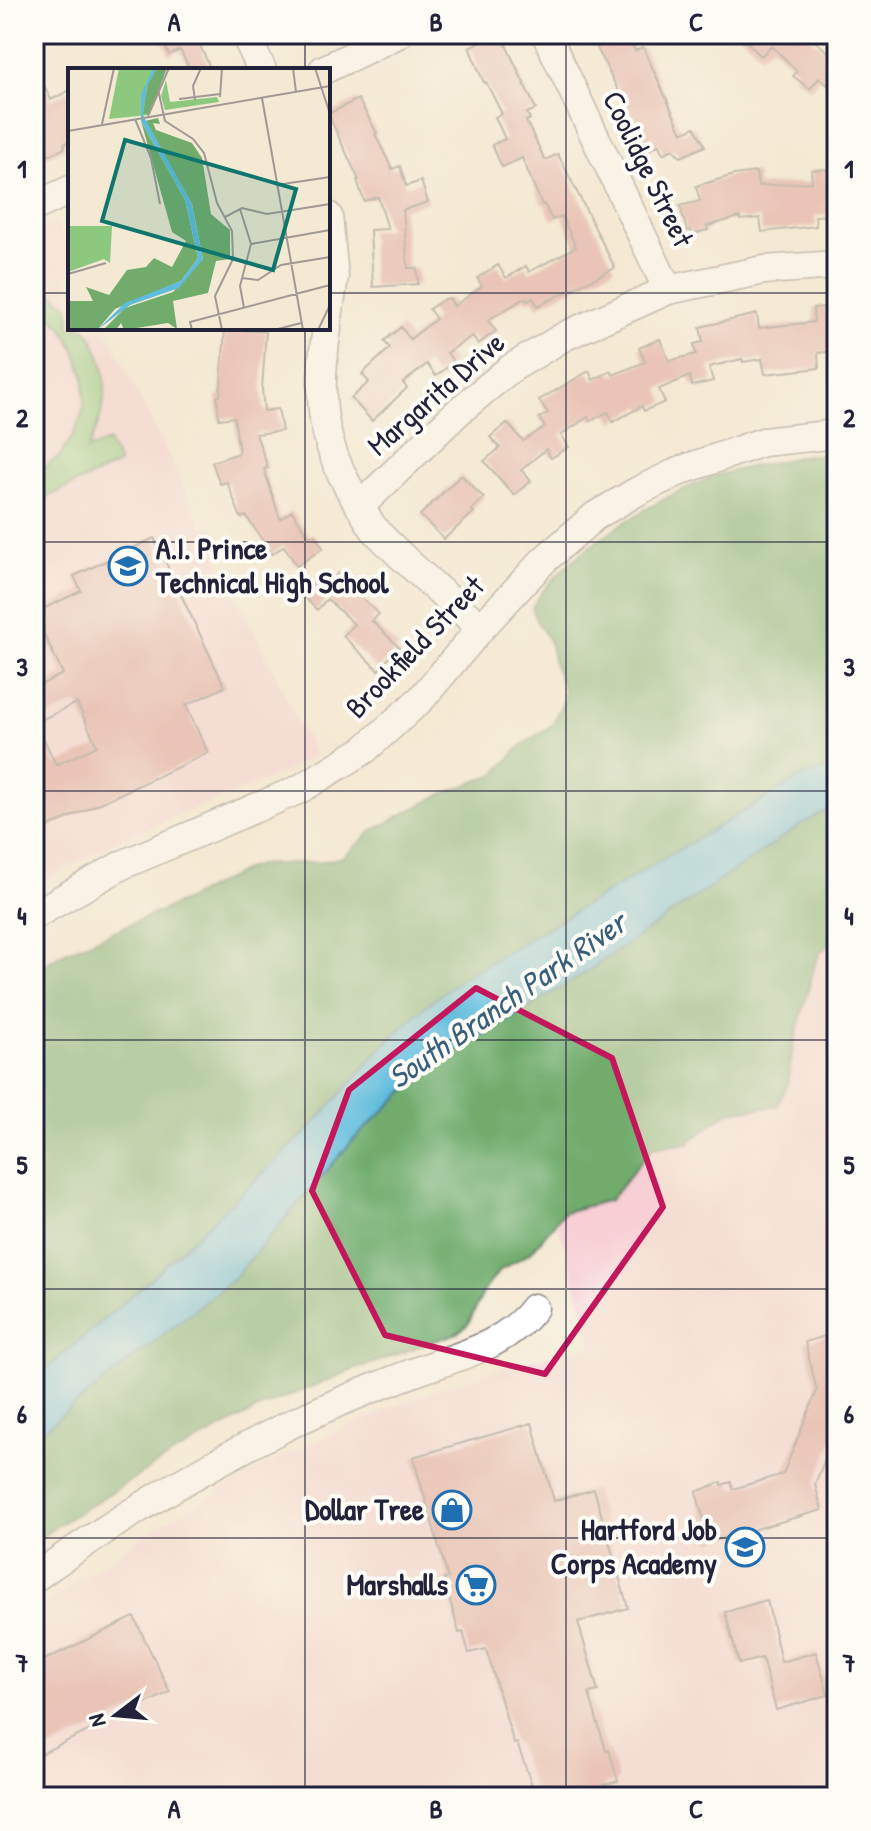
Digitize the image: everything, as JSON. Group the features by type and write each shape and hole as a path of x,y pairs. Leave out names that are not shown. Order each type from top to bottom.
{"street":[{"path":"245,34 261,68"},
{"path":"327,68 398,34"},
{"name":"Coolidge Street","path":"546,34 668,290"},
{"path":"34,207 68,191"},
{"path":"330,236 334,277 330,304"},
{"name":"Margarita Drive","path":"360,506 459,411 510,369 565,336 668,290 764,270 837,265"},
{"path":"327,330 322,361 322,416 338,469 374,529 481,628"},
{"name":"Brookfield Street","path":"34,915 122,865 270,803 364,750 412,708 544,560 595,516 682,470 763,442 837,434"},
{"path":"34,1578 132,1512 232,1455 312,1415 405,1375 492,1343 509,1334 534,1308"}],"highlighted area":[{"path":"476,988 612,1058 663,1207 545,1374 385,1335 312,1191 349,1090"}],"shaded area":[{"name":"A.I. Prince Technical High School","path":"56,224 68,249 68,330 107,330 315,756 286,772 114,842 34,887 34,234"},
{"path":"830,944 837,945 837,1797 34,1797 34,1610 155,1528 258,1469 366,1418 440,1388 516,1364 593,1345 557,1220 564,1212 599,1204 638,1168 642,1156 652,1148 688,1143 728,1113 765,1109 788,1084 793,1047 815,964 819,952"}],"green space":[{"path":"34,282 68,306 68,330 86,330 95,343 104,373 104,403 87,450 108,441 119,464 34,503 34,475 60,456 75,432 84,408 84,376 75,350 61,325 34,305"},
{"path":"806,455 837,455 837,766 802,777 543,930 384,1045 314,1125 146,1283 34,1380 34,972 61,954 184,901 246,869 258,865 320,862 343,857 372,831 438,796 495,774 521,746 552,725 563,702 564,689 549,641 532,608 564,568 611,531 687,488 733,471"},
{"path":"837,805 837,945 830,944 820,952 815,964 793,1047 788,1084 777,1106 728,1112 688,1143 652,1148 610,1200 564,1212 531,1252 499,1271 484,1291 468,1324 457,1333 262,1407 177,1452 34,1543 34,1437 233,1279 353,1140 428,1069 583,974 805,822"}],"water":[{"name":"South Branch Park River","path":"837,766 837,805 805,822 583,974 428,1069 353,1140 233,1279 34,1437 34,1380 146,1283 314,1125 384,1045 423,1008 461,979 802,777"}],"building":[{"path":"160,34 195,34 210,68 189,68 180,50 169,55"},
{"path":"501,34 536,109 527,113 530,119 526,121 545,160 558,154 615,268 538,306 533,298 528,301 525,298 488,320 496,331 478,344 472,336 447,353 454,362 436,376 427,364 403,383 407,388 372,421 351,398 369,382 362,374 390,348 384,341 401,327 410,339 436,319 429,309 444,299 450,299 454,306 482,286 477,278 498,265 506,278 526,266 529,272 576,247 562,216 552,220 542,205 522,158 502,167 492,145 505,139 495,117 502,114 484,83 469,47"},
{"path":"590,34 630,34 627,35 635,51 643,47 682,133 695,127 705,146 681,157 673,149 663,154 659,145 648,150"},
{"path":"739,34 806,34 837,59 837,92 819,78 810,89 793,76 797,71 772,46 761,56"},
{"path":"45,87 51,100 68,91 68,142 64,144 65,148 48,156 34,134 34,92"},
{"path":"358,99 392,169 400,166 406,186 421,181 428,202 403,210 408,268 417,268 418,284 373,287 370,230 388,229 378,197 364,201 359,180 330,113"},
{"path":"833,169 835,215 815,216 816,226 762,232 760,218 740,220 740,217 707,226 708,230 692,234 691,230 687,231 680,206 700,201 696,186 756,172 758,186 812,182 811,170"},
{"path":"835,306 837,351 818,353 819,368 765,374 762,359 743,362 742,359 709,367 713,381 692,386 690,376 659,389 665,402 644,411 642,406 613,422 608,412 590,421 588,417 561,435 569,447 551,458 546,449 521,470 531,481 514,495 484,461 500,448 490,437 507,423 523,441 545,427 539,418 548,413 539,400 589,371 593,380 611,371 613,375 645,362 639,348 648,344 660,339 669,361 696,354 694,344 703,342 700,327 757,314 759,328 814,322 813,308"},
{"path":"225,330 266,332 262,389 264,411 278,409 282,431 256,434 268,468 264,469 280,519 292,511 305,531 310,536 314,534 323,548 297,566 284,546 272,554 246,516 241,518 227,482 220,484 212,462 239,453 234,417 219,419 217,397 220,396"},
{"path":"461,475 484,498 471,510 474,512 444,539 420,515"},
{"path":"154,538 225,687 186,705 208,753 34,834 34,688 63,674 34,613 81,591 74,576","holes":["77,703 97,746 56,765 36,722"]},
{"path":"323,573 331,581 338,573 360,588 357,591 359,595 379,614 372,621 399,647 378,670 343,636 354,624 327,599 317,610 302,595"},
{"path":"832,1334 837,1350 837,1429 815,1484 822,1510 710,1542 696,1492 721,1482 722,1485 731,1482 733,1489 783,1474 817,1391 805,1342"},
{"path":"532,1423 554,1501 594,1489 628,1608 578,1622 598,1691 589,1693 618,1781 604,1785 607,1797 536,1797 517,1743 514,1744 486,1649 469,1653 463,1632 459,1633 444,1579 448,1578 413,1457"},
{"path":"767,1600 781,1662 816,1652 828,1695 776,1710 762,1658 739,1664 725,1612"},
{"path":"134,1617 170,1692 34,1757 34,1665"}],"place":[{"name":"A.I. Prince Technical High School","path":"128,566"},
{"name":"Dollar Tree","path":"452,1510"},
{"name":"Hartford Job Corps Academy","path":"745,1547"},
{"name":"Marshalls","path":"476,1585"}]}
